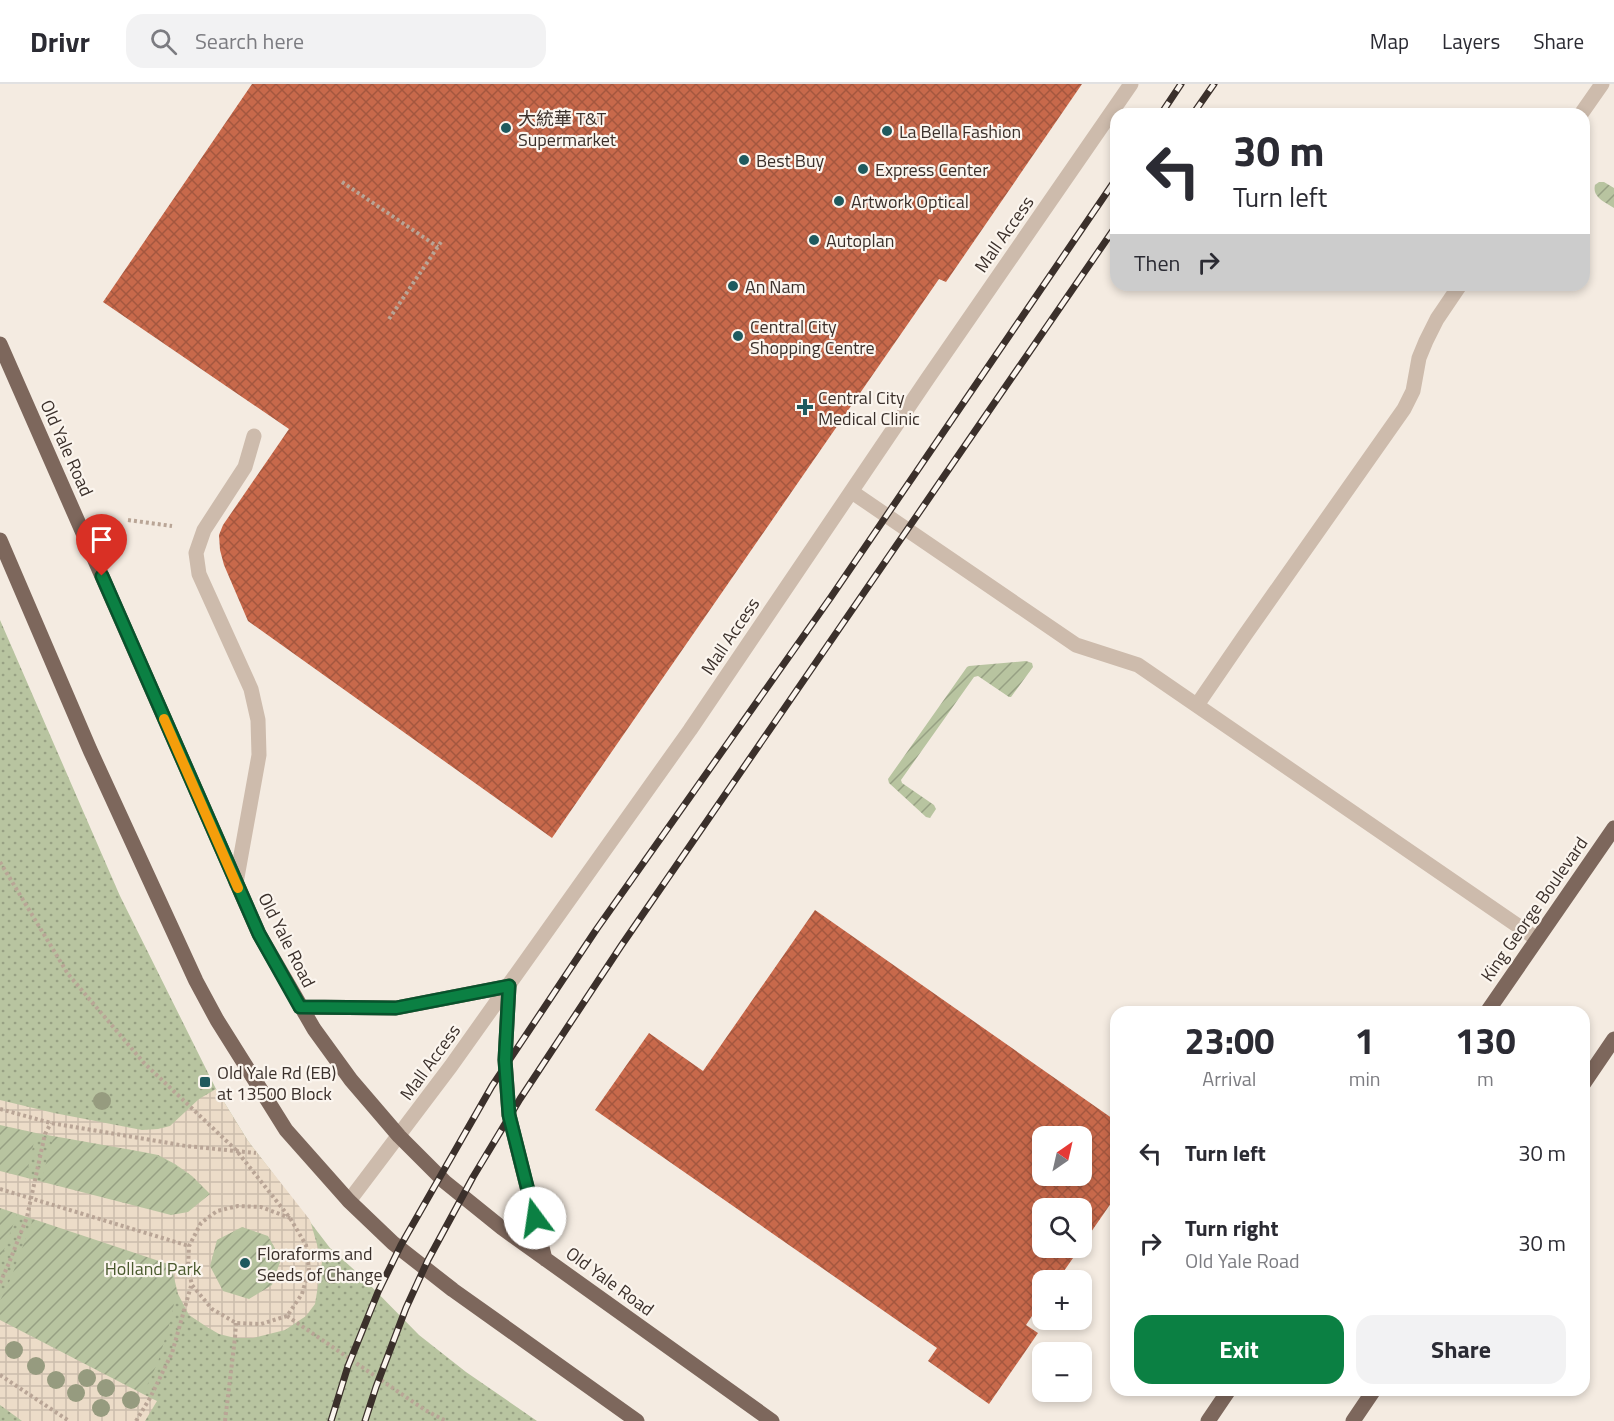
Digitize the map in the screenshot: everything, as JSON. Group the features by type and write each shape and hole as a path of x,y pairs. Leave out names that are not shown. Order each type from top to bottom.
{"main road":[{"name":"Old Yale Road","path":"0,344 259,934 314,1029 351,1080 399,1136 445,1182 502,1228 772,1421"},
{"path":"0,540 90,750 196,981 217,1020 286,1130 348,1201 393,1243 453,1290 637,1421"},
{"name":"King George Boulevard","path":"1491,1006 1614,828"},
{"path":"300,1007 396,1008 509,986 505,1060 509,1115 545,1259"},
{"path":"1590,1074 1614,1039"},
{"path":"1208,1421 1225,1396"},
{"path":"1353,1421 1370,1396"}],"lane":[{"name":"Mall Access","path":"1114,108 1131,84"},
{"path":"1585,108 1602,84"},
{"name":"Mall Access","path":"348,1201 451,1066 690,730 1110,114"},
{"path":"1197,705 1404,409 1413,391 1419,358 1426,341 1437,319 1456,291"},
{"path":"236,883 259,755 258,720 251,689 199,574 195,553 204,530 245,467 254,436"},
{"path":"852,492 1076,645 1138,665 1537,939"}],"path":[{"path":"342,182 427,239 440,244 389,319"},
{"path":"128,520 204,530"},
{"path":"0,862 68,974 144,1063 236,1150 291,1218 306,1245 309,1269 302,1294 286,1317 261,1324 236,1323 212,1309 192,1285 188,1268 189,1246 201,1223 217,1211 238,1206 261,1207 291,1218"},
{"path":"0,1110 51,1123 186,1146 256,1153"},
{"path":"0,1282 20,1236 32,1197 45,1134 51,1123"},
{"path":"0,1189 189,1246"},
{"path":"136,1421 172,1353 192,1285"},
{"path":"286,1317 425,1410 446,1421"},
{"path":"225,1421 236,1323"},
{"path":"0,1375 69,1421"}],"green space":[{"path":"1604,182 1614,188 1614,208 1595,193 1595,185"},
{"name":"Holland Park","path":"0,620 120,896 216,1089 248,1141 330,1248 419,1335 466,1372 537,1421 0,1421"},
{"path":"1026,661 1032,663 1033,667 1011,697 978,676 974,677 901,780 934,805 936,809 930,818 926,817 889,783 888,779 967,667"},
{"path":"0,1125 36,1133 26,1177 0,1171"},
{"path":"54,1135 153,1155 180,1168 211,1194 188,1212 171,1215 41,1181"},
{"path":"0,1208 17,1214 0,1261"},
{"path":"33,1219 171,1265 177,1290 158,1362 143,1394 0,1320 0,1301"},
{"path":"242,1227 268,1236 281,1259 272,1286 249,1299 223,1291 210,1266 217,1240"}],"shaded area":[{"path":"216,1089 248,1141 310,1220 322,1262 315,1304 306,1316 285,1330 253,1338 235,1338 219,1334 189,1315 178,1294 171,1265 0,1208 0,1171 171,1215 188,1212 210,1194 192,1176 158,1155 0,1125 0,1100 142,1130 170,1126 199,1099","holes":["242,1227 268,1236 281,1259 272,1285 249,1299 223,1291 210,1266 217,1240"]},
{"path":"0,1320 157,1401 145,1421 22,1421 0,1405"}],"building":[{"path":"252,84 1082,84 946,282 939,279 552,838 248,621 224,565 219,535 223,525 289,429 103,302"},
{"path":"815,910 1110,1117 1110,1205 1092,1231 1092,1198 1032,1198 1032,1258 1073,1258 1065,1270 1032,1270 1032,1316 1026,1325 1038,1333 989,1404 928,1361 937,1348 595,1110 649,1033 703,1071"}],"railway":[{"path":"1165,108 1181,84"},
{"path":"1197,108 1214,84"},
{"path":"331,1421 348,1366 378,1292 401,1245 492,1086 596,930 831,597 1110,188"},
{"path":"365,1421 406,1308 428,1260 473,1177 520,1099 621,946 1110,235"}],"slow traffic":[{"path":"164,719 238,888"}],"place":[{"name":"大統華 T&T Supermarket","path":"506,128"},
{"name":"La Bella Fashion","path":"887,131"},
{"name":"Best Buy","path":"744,160"},
{"name":"Express Center","path":"863,169"},
{"name":"Artwork Optical","path":"839,201"},
{"name":"Autoplan","path":"814,240"},
{"name":"An Nam","path":"733,286"},
{"name":"Central City Shopping Centre","path":"738,336"},
{"name":"Central City Medical Clinic","path":"805,407"},
{"name":"Old Yale Rd (EB) at 13500 Block","path":"205,1082"},
{"name":"Floraforms and Seeds of Change","path":"245,1263"}],"route":[{"path":"102,576 259,934 300,1007 396,1008 509,986 505,1060 509,1115 535,1218"}]}
